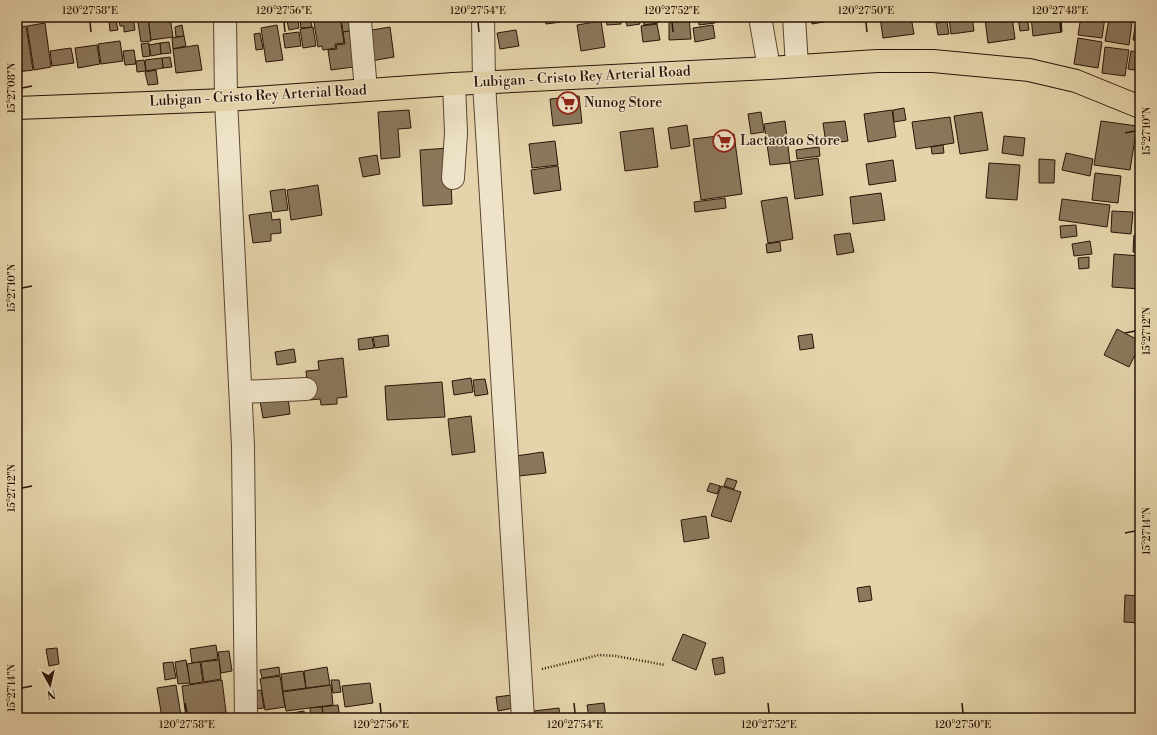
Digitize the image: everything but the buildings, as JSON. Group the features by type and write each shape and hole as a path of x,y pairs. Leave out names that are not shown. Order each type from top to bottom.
{"main road":[{"name":"Lubigan - Cristo Rey Arterial Road","path":"17,108 226,100 454,84 877,61 933,61 1029,70 1076,80 1140,107"}],"street":[{"path":"225,17 226,100 243,446 246,718"},
{"path":"483,17 484,83 523,718"},
{"path":"760,17 769,68"},
{"path":"794,17 797,66"},
{"path":"360,21 366,90"},
{"path":"453,178 456,133 454,84"},
{"path":"241,392 306,389"}],"path":[{"path":"520,676 599,655 616,656 665,665"}],"place":[{"name":"Nunog Store","path":"568,103"},
{"name":"Lactaotao Store","path":"724,141"}]}
